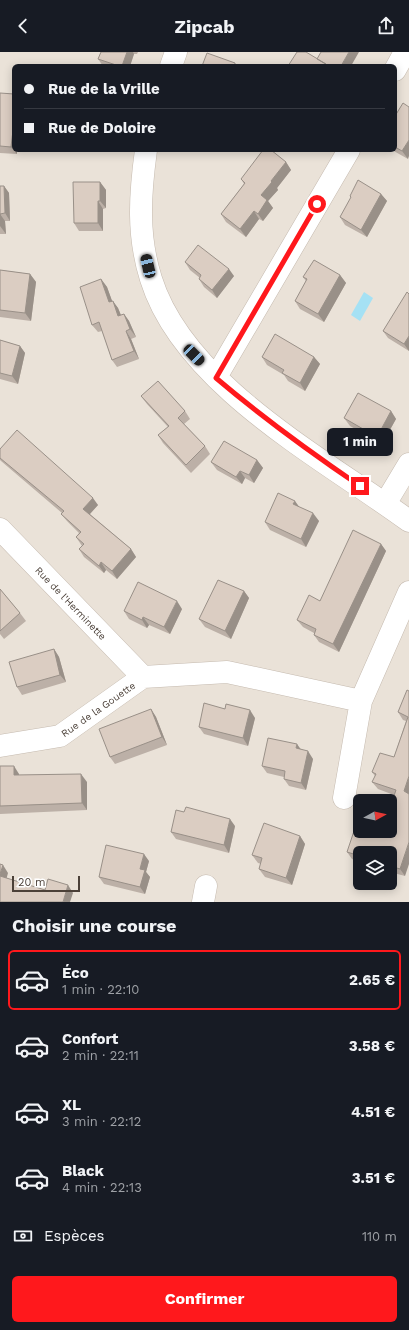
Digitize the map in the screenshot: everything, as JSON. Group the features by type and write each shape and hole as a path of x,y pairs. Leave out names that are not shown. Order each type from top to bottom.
{"street":[{"path":"172,64 176,52"},
{"path":"397,67 406,52"},
{"path":"146,152 140,191 142,241 151,279 177,334 194,355 216,378 256,412 297,443 409,521"},
{"path":"216,378 347,152"},
{"path":"385,504 409,464"},
{"name":"Rue de l'Herminette","path":"0,529 143,678"},
{"path":"344,798 361,701 409,592"},
{"name":"Rue de la Gouette","path":"0,746 60,736 143,678 227,672 361,701"}],"shaded area":[{"path":"0,52 409,52 409,902 0,902"}],"water":[{"path":"364,292 373,298 360,321 351,315"}],"building":[{"path":"101,52 127,52 123,64 113,64 98,59"},
{"path":"297,52 306,52 326,64 289,64"},
{"path":"321,52 349,52 342,64 326,64 317,59"},
{"path":"207,53 235,63 235,64 203,64"},
{"path":"0,93 12,94 11,147 0,146"},
{"path":"403,103 409,107 409,140 402,151 397,148 397,113"},
{"path":"261,152 274,152 286,162 261,195 267,200 258,214 254,211 240,229 221,214 245,183 241,179"},
{"path":"358,180 381,194 361,230 340,217"},
{"path":"73,182 100,182 98,223 74,223"},
{"path":"0,186 4,186 5,213 0,214"},
{"path":"198,245 229,269 212,290 199,279 201,275 185,262"},
{"path":"314,260 340,275 318,314 295,301 307,279 303,277"},
{"path":"0,270 30,274 25,313 0,310"},
{"path":"101,279 109,302 113,301 118,316 124,314 130,329 126,331 134,351 112,360 99,322 92,325 80,287"},
{"path":"407,292 409,294 409,336 404,344 383,331"},
{"path":"275,334 314,357 300,383 282,373 284,370 262,357"},
{"path":"0,340 20,346 12,376 0,373"},
{"path":"158,381 185,411 178,418 205,446 186,465 158,435 169,426 141,396"},
{"path":"358,393 391,411 377,437 344,418"},
{"path":"17,430 93,498 83,509 131,549 112,571 101,562 99,566 79,549 84,544 76,537 81,532 61,514 64,511 0,458 0,449"},
{"path":"224,441 257,460 249,475 240,471 236,477 211,462"},
{"path":"278,493 295,501 293,504 313,513 301,539 265,522"},
{"path":"353,530 381,544 333,644 314,635 316,629 297,620 309,595 320,601"},
{"path":"218,580 244,591 225,631 199,619"},
{"path":"138,582 177,601 164,627 143,617 142,620 124,611"},
{"path":"0,589 20,613 0,631"},
{"path":"54,649 60,675 17,687 9,662"},
{"path":"407,690 409,691 409,776 404,791 409,794 409,842 400,869 397,868 397,846 353,846 353,854 347,852 353,834 353,838 397,838 397,794 395,794 396,790 372,782 376,774 372,772 380,753 394,757 408,717 398,712"},
{"path":"204,703 225,709 226,704 250,710 243,738 199,727"},
{"path":"151,709 162,737 110,757 99,729"},
{"path":"268,738 297,744 296,748 308,751 301,783 284,779 285,771 262,766"},
{"path":"0,766 14,766 14,775 81,774 82,803 0,806"},
{"path":"186,807 230,819 224,845 171,832 176,810 184,812"},
{"path":"264,823 300,836 286,878 259,869 262,858 252,855"},
{"path":"106,845 144,854 140,869 145,870 140,887 99,877"},
{"path":"0,864 3,865 0,874"},
{"path":"0,876 45,890 48,879 68,885 63,902 0,902"}],"route":[{"path":"317,204 216,378 256,412 297,443 360,486"}]}
